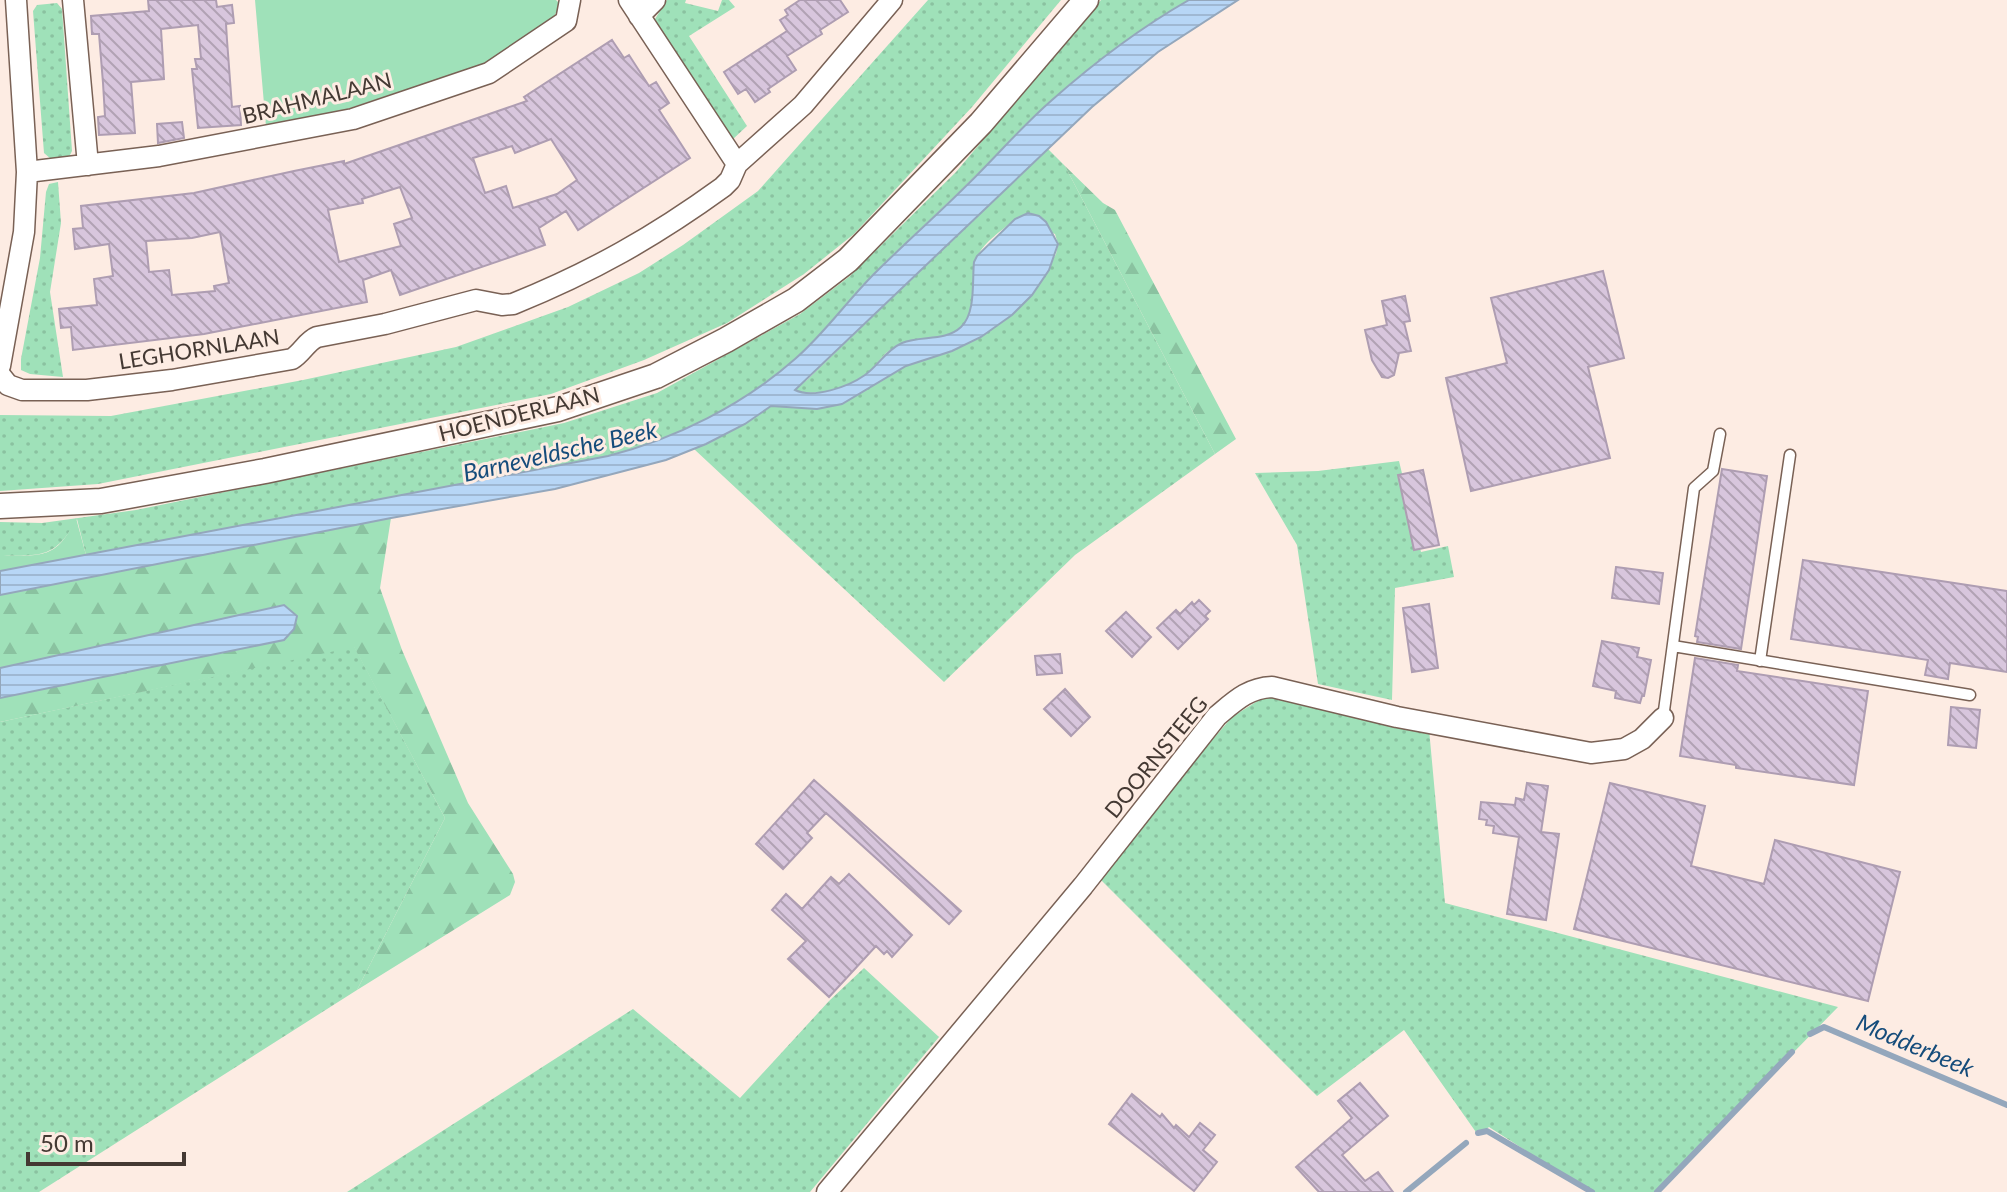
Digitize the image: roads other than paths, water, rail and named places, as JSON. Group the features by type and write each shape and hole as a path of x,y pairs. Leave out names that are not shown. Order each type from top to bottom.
{"street":[{"path":"0,366 24,232 27,172 16,0"},
{"path":"73,0 88,165"},
{"name":"BRAHMALAAN","path":"27,172 159,156 342,121 489,73 566,21 570,0"},
{"path":"655,0 634,8 737,164"},
{"name":"LEGHORNLAAN","path":"0,375 8,385 22,390 87,390 172,380 292,359 317,337 385,324 476,300 513,304 575,279 635,247 723,187 737,164 803,105 892,0"},
{"name":"HOENDERLAAN","path":"0,506 101,501 265,471 558,409 656,376 796,300 848,260 981,123 1086,0"},
{"name":"DOORNSTEEG","path":"827,1192 1073,898 1217,716 1244,693 1272,687 1397,717 1591,753 1624,749 1642,739 1663,718"}],"lane":[{"path":"1663,718 1694,488 1713,471 1720,434"},
{"path":"1760,661 1790,455"},
{"path":"1673,646 1970,695"}],"water":[{"path":"1189,0 1238,0 1158,52 1092,107 795,390 821,392 849,384 865,375 902,343 955,332 969,314 977,256 1015,219 1028,213 1039,216 1046,222 1058,244 1049,270 1032,295 1012,315 981,337 952,351 906,366 842,404 817,409 771,406 745,424 666,460 555,489 0,595 0,571 608,456 658,440 707,418 775,376 806,349 874,274 1052,100 1118,47"},
{"path":"284,605 297,616 294,629 284,640 0,698 0,668"}],"waterway":[{"name":"Modderbeek","path":"1810,1034 1824,1027 2007,1105"},
{"name":"Modderbeek","path":"1657,1192 1792,1052"},
{"name":"Modderbeek","path":"1478,1133 1487,1131 1592,1192"},
{"name":"Modderbeek","path":"1406,1192 1466,1143"}],"water label":[{"name":"Barneveldsche Beek","path":"560,452"}]}
